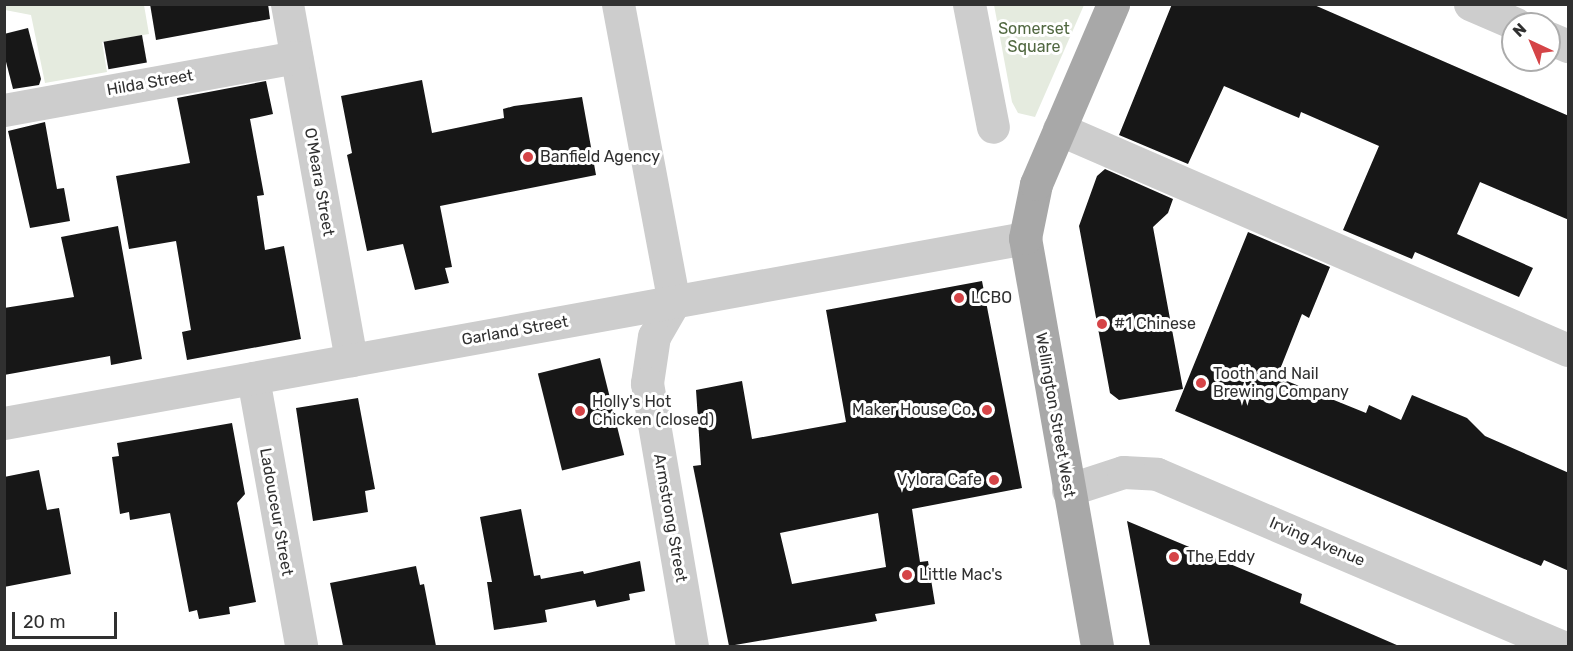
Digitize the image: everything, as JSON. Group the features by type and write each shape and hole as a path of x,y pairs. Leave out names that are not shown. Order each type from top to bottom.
{"main road":[{"name":"Wellington Street West","path":"1096,646 1025,238 1036,184 1113,4"}],"street":[{"name":"O'Meara Street","path":"287,4 351,360"},
{"path":"618,4 674,302"},
{"path":"969,4 993,127"},
{"path":"1470,4 1501,17"},
{"name":"Hilda Street","path":"4,110 296,57"},
{"path":"1059,129 1569,350"},
{"name":"Garland Street","path":"4,423 1025,238"},
{"name":"Armstrong Street","path":"674,302 654,336 647,383 692,646"},
{"name":"Ladouceur Street","path":"253,378 301,646"},
{"name":"Irving Avenue","path":"1068,490 1123,472 1157,474 1561,646"}],"green space":[{"path":"4,5 144,5 149,34 102,42 107,72 45,83 31,15 5,10"},
{"name":"Somerset Square","path":"994,5 1084,5 1035,117 1018,113 1012,102"}],"building":[{"path":"150,4 268,4 270,19 156,40"},
{"path":"1172,4 1312,4 1569,116 1569,220 1480,182 1457,234 1533,268 1519,297 1415,252 1412,259 1343,230 1379,146 1301,112 1299,118 1224,86 1188,164 1119,135"},
{"path":"28,28 41,79 39,85 13,89 4,54 4,34"},
{"path":"142,35 147,63 108,69 104,42"},
{"path":"422,80 432,133 504,118 503,109 514,106 582,97 596,175 440,206 452,267 445,268 449,283 415,290 403,244 367,251 347,155 352,153 341,96"},
{"path":"266,81 273,114 250,119 264,195 257,196 265,250 284,246 301,339 187,360 182,332 191,330 176,241 129,249 116,176 190,163 177,98"},
{"path":"45,122 57,189 64,188 70,221 30,228 8,131"},
{"path":"1105,169 1173,199 1168,213 1153,227 1183,389 1119,400 1110,393 1079,226 1097,176"},
{"path":"118,226 142,359 111,365 110,356 4,375 4,308 74,297 61,237"},
{"path":"1248,232 1330,267 1309,318 1302,314 1277,377 1366,413 1369,405 1401,420 1412,395 1467,418 1485,436 1569,473 1569,571 1544,560 1541,566 1175,411"},
{"path":"982,281 1022,488 912,509 920,562 928,561 935,604 875,614 877,621 729,646 693,466 701,465 696,390 742,381 752,439 846,422 826,310","holes":["878,513 886,567 792,584 780,533"]},
{"name":"Holly's Hot Chicken (closed)","path":"600,358 624,455 562,471 538,373"},
{"path":"358,398 375,489 365,491 368,512 313,521 296,408"},
{"path":"232,423 245,494 237,503 256,602 229,607 230,614 199,619 197,610 189,612 170,513 130,520 129,512 120,514 112,457 119,456 117,443"},
{"path":"39,470 47,510 59,508 71,574 4,587 4,477"},
{"path":"521,509 534,576 540,575 541,579 583,571 584,574 640,561 645,591 629,594 630,600 597,607 595,600 545,610 547,622 494,630 487,582 492,582 480,517"},
{"name":"The Eddy","path":"1127,521 1302,594 1300,603 1399,646 1150,646"},
{"path":"416,566 420,585 424,584 436,646 343,646 330,583"}],"place":[{"name":"Banfield Agency","path":"528,157"},
{"name":"LCBO","path":"959,298"},
{"name":"#1 Chinese","path":"1102,324"},
{"name":"Tooth and Nail Brewing Company","path":"1201,383"},
{"name":"Maker House Co.","path":"987,410"},
{"name":"Holly's Hot Chicken (closed)","path":"580,411"},
{"name":"Vylora Cafe","path":"994,480"},
{"name":"The Eddy","path":"1174,557"},
{"name":"Little Mac's","path":"907,575"}]}
